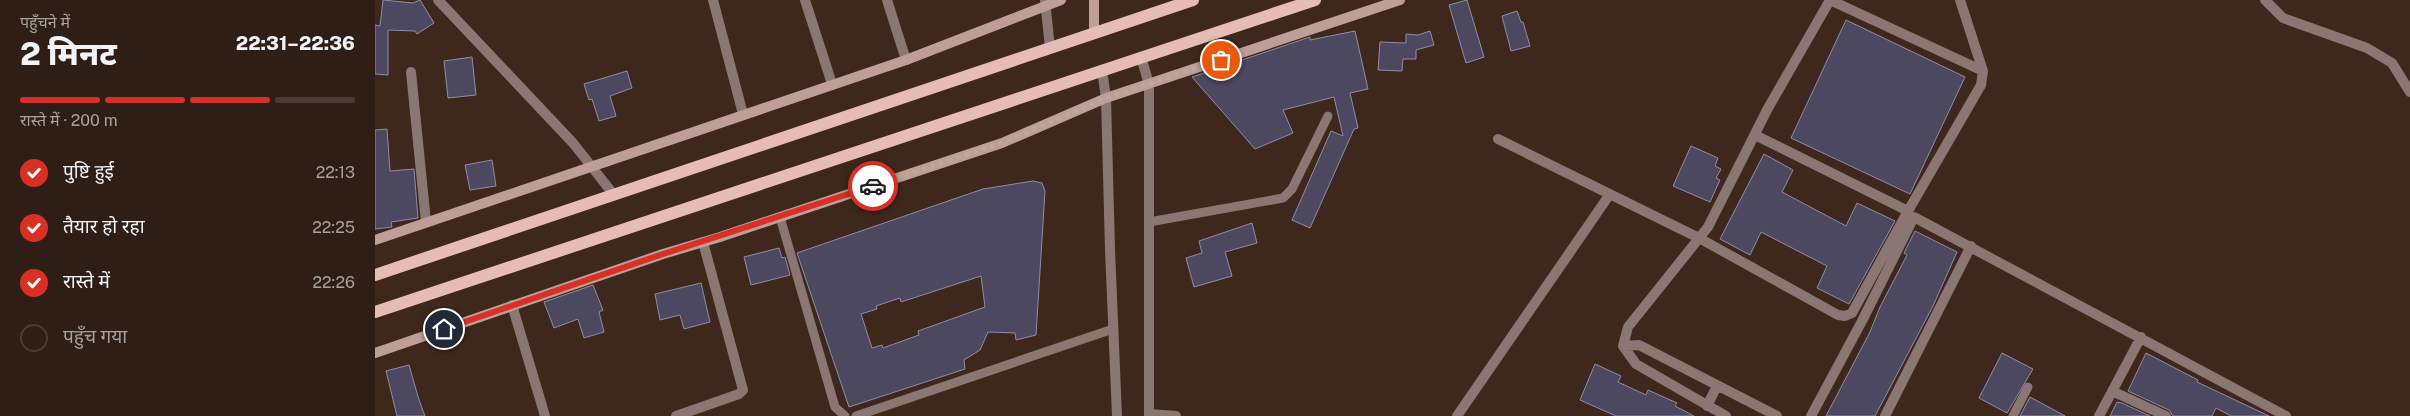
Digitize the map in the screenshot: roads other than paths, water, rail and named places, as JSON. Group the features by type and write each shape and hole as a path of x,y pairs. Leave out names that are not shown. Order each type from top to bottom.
{"main road":[{"path":"375,275 1193,0"},
{"path":"375,312 1315,0"}],"street":[{"path":"438,0 591,165 614,195"},
{"path":"713,0 743,114"},
{"path":"805,0 832,84"},
{"path":"887,0 906,60"},
{"path":"375,240 591,165 906,60 1045,3 1061,0"},
{"path":"1094,33 1095,0"},
{"path":"375,353 513,305 1001,143 1106,98 1401,0"},
{"path":"1623,346 1628,327 1708,228 1755,135 1830,0 1983,71"},
{"path":"1499,139 1699,238 1838,315 1845,316 1852,313 1981,84 1983,71 1960,0"},
{"path":"2265,0 2283,18 2367,48 2392,64 2410,92"},
{"path":"1045,3 1050,48"},
{"path":"1141,57 1149,84 1149,415 1176,416"},
{"path":"1102,70 1106,98 1117,416"},
{"path":"411,72 426,222"},
{"path":"1755,135 1908,211"},
{"path":"1457,416 1610,194"},
{"path":"1811,416 1863,321 1915,217 2283,415"},
{"path":"676,416 739,394 743,390 703,242"},
{"path":"1885,416 1971,246"},
{"path":"513,305 545,416"},
{"path":"2099,416 2141,337"},
{"path":"1623,346 1639,345 1777,416"},
{"path":"1623,346 1636,364 1726,416"},
{"path":"1707,406 1717,386"},
{"path":"2111,391 2166,416"}],"lane":[{"path":"1149,222 1283,198 1292,189 1328,116"},
{"path":"779,217 835,407 845,416"},
{"path":"857,416 1113,330"},
{"path":"2013,416 2027,387"}]}
